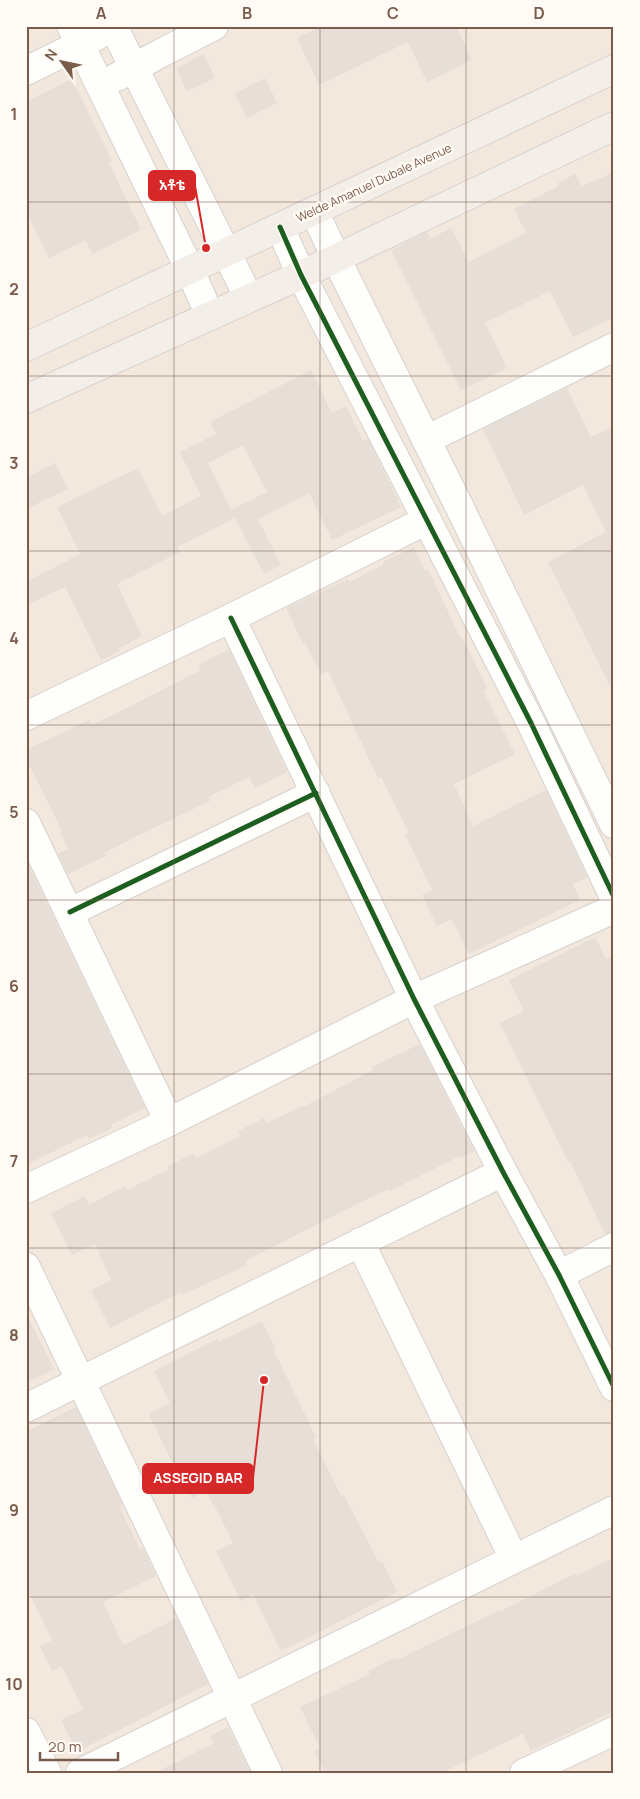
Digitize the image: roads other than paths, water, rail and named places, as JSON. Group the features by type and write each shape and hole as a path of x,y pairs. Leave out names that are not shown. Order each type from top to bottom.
{"main road":[{"name":"Welde Amanuel Dubale Avenue","path":"26,347 614,69"},
{"path":"26,399 301,275 614,126"}],"street":[{"path":"101,86 214,26"},
{"path":"26,71 75,35 114,27 249,298"},
{"path":"75,35 190,270 210,316"},
{"path":"314,211 614,824"},
{"path":"280,228 301,275 531,723 614,897"},
{"path":"426,440 614,346"},
{"path":"26,716 231,618 426,520"},
{"path":"231,618 414,999 503,1172 559,1275 614,1387"},
{"path":"70,912 316,793"},
{"path":"26,823 170,1122"},
{"path":"26,1190 170,1122 414,999 614,909"},
{"path":"26,1408 503,1172"},
{"path":"360,1242 514,1559"},
{"path":"559,1275 614,1247"},
{"path":"26,1267 268,1773"},
{"path":"80,1773 614,1510"},
{"path":"524,1773 614,1731"},
{"path":"26,1732 47,1773"}],"place":[{"name":"አቶቴ","path":"206,248"},
{"name":"ASSEGID BAR","path":"264,1380"}]}
